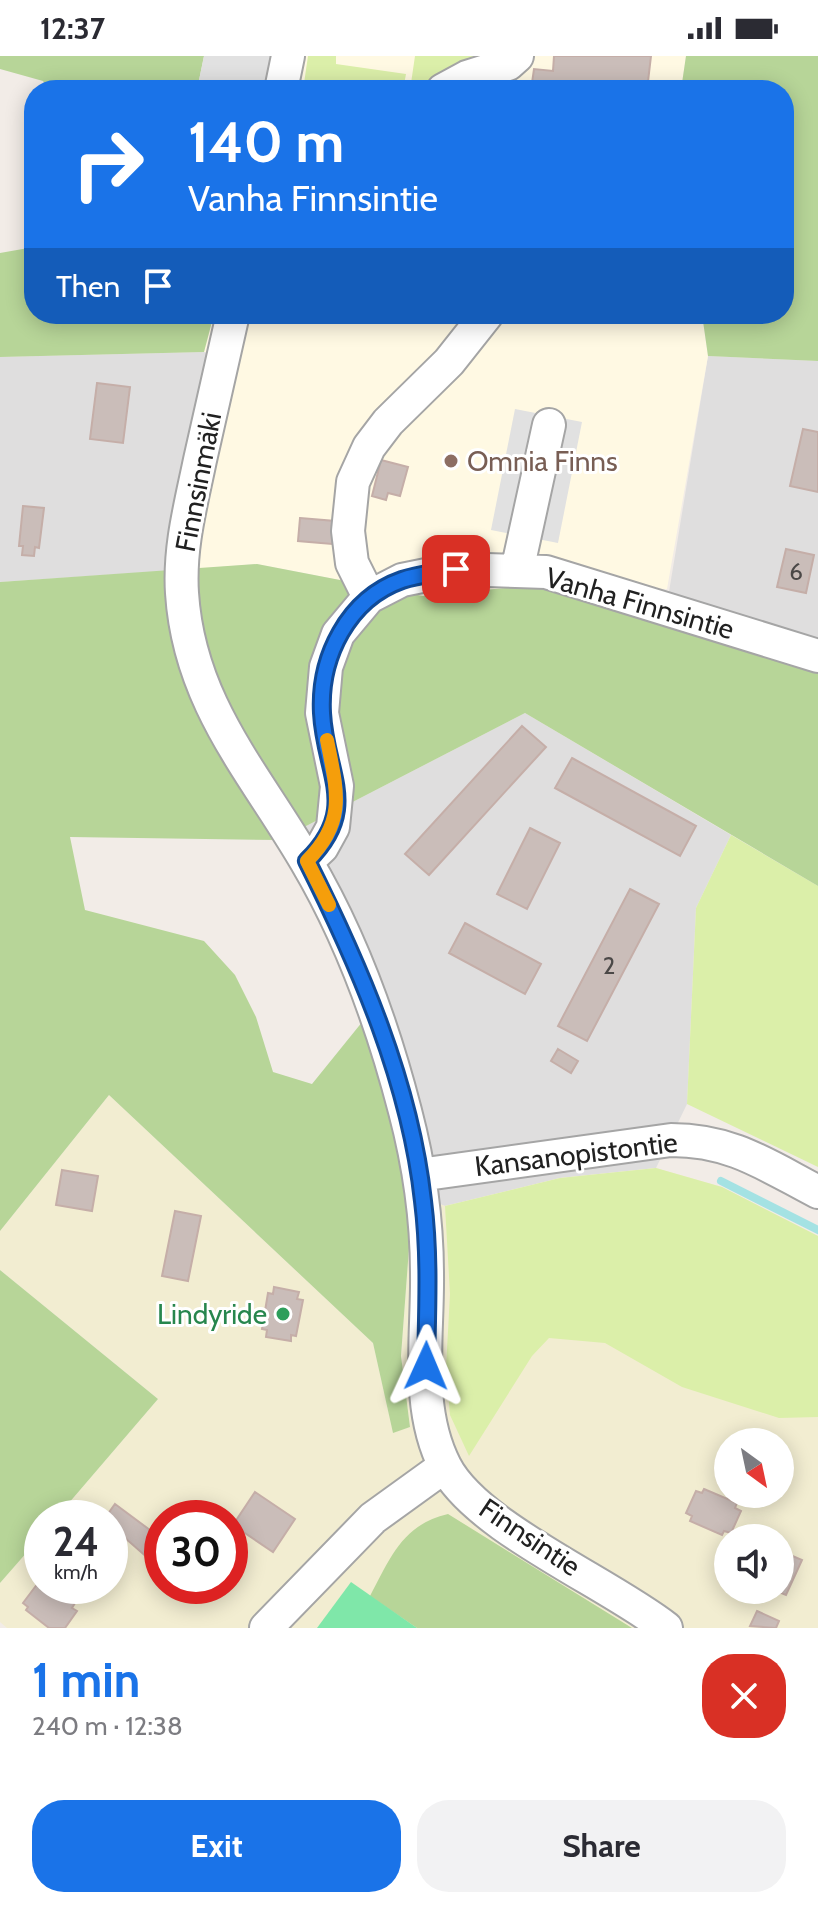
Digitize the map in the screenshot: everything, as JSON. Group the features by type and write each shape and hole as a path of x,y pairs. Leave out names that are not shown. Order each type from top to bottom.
{"street":[{"path":"283,80 288,56"},
{"path":"461,80 514,70"},
{"name":"Finnsinmäki","path":"231,324 182,544 182,594 191,652 225,735 307,861"},
{"path":"369,597 352,563 348,531 353,482 369,447 388,422 449,362 479,324"},
{"path":"517,571 549,425"},
{"name":"Vanha Finnsintie","path":"307,861 322,847 333,827 337,786 322,713 326,667 338,634 369,597 402,580 456,569 546,572 818,655"},
{"name":"Finnsintie","path":"307,861 353,958 385,1043 406,1113 419,1175 427,1271 426,1366 430,1423 445,1466 464,1492 514,1532 640,1607 666,1628"},
{"name":"Kansanopistontie","path":"419,1175 671,1140 702,1140 731,1147 818,1192"},
{"path":"266,1628 373,1518 445,1466"}],"shaded area":[{"path":"204,56 276,56 270,80 199,80"},
{"path":"276,56 686,56 682,80 270,80"},
{"name":"Omnia Finns","path":"211,324 703,324 708,356 667,589 535,585 423,596 257,564 195,569 230,356 204,352"},
{"path":"204,352 231,357 195,569 0,582 0,357"},
{"path":"708,356 818,361 818,666 664,622"},
{"path":"515,409 582,422 558,543 491,530"},
{"path":"525,713 731,835 696,908 687,1104 656,1168 560,1178 445,1206 413,1194 367,1016 279,840"},
{"path":"109,1095 373,1343 393,1432 410,1427 401,1356 413,1194 445,1206 560,1178 656,1168 722,1187 818,1236 818,1628 7,1628 0,1622 0,1583 24,1556 24,1604 128,1604 128,1500 71,1500 158,1399 0,1270 0,1231"}],"green space":[{"path":"0,56 204,56 199,80 39,80 0,69"},
{"path":"308,56 336,56 336,64 406,74 405,80 304,80"},
{"path":"415,56 495,56 445,74 437,80 411,80"},
{"path":"686,56 818,56 818,361 708,356 703,324 794,324 794,80 682,80"},
{"path":"24,249 24,324 211,324 204,352 0,357 0,253"},
{"path":"257,564 423,596 535,585 818,666 818,886 525,713 279,840 70,837 85,910 204,941 235,975 256,1017 273,1072 312,1084 367,1016 413,1194 401,1356 410,1427 393,1433 373,1343 109,1095 0,1231 0,582"},
{"path":"731,835 818,886 818,1167 687,1104 696,908"},
{"path":"656,1168 722,1187 818,1236 818,1417 779,1418 682,1387 605,1343 549,1338 532,1356 469,1456 450,1415 446,1368 450,1294 445,1206 560,1178"},
{"path":"0,1270 158,1399 71,1500 24,1500 24,1556 0,1583"},
{"path":"448,1514 632,1628 417,1628 370,1596 392,1556 409,1534 432,1519"},
{"path":"351,1582 417,1628 317,1628"}],"building":[{"path":"554,56 651,56 648,80 532,80 534,69 553,71"},
{"path":"97,383 130,387 123,443 90,439"},
{"path":"803,429 818,432 818,492 790,486"},
{"path":"381,460 408,467 400,496 388,493 386,500 372,496"},
{"path":"23,506 44,508 39,548 35,547 34,556 22,555 23,546 19,546"},
{"path":"300,518 335,521 332,544 298,541"},
{"path":"786,549 814,555 806,593 777,587"},
{"path":"522,726 546,747 429,875 405,854"},
{"path":"572,758 696,826 680,856 555,788"},
{"path":"530,828 560,843 527,909 497,894"},
{"path":"630,889 659,904 587,1041 558,1026"},
{"path":"465,923 541,964 525,994 449,953"},
{"path":"558,1049 578,1061 571,1073 551,1061"},
{"path":"62,1170 98,1176 92,1211 56,1205"},
{"path":"175,1211 201,1216 188,1281 162,1276"},
{"path":"274,1287 299,1292 297,1299 303,1300 296,1336 291,1335 291,1341 266,1337 267,1330 262,1329 268,1293 273,1294"},
{"path":"704,1489 714,1493 714,1508 741,1511 735,1524 714,1524 714,1532 690,1521 692,1516 686,1513 696,1491 702,1493"},
{"path":"255,1492 295,1519 273,1552 248,1535 248,1502"},
{"path":"128,1514 144,1526 144,1555 128,1541"},
{"path":"794,1557 802,1560 794,1578"},
{"path":"24,1604 74,1604 72,1608 77,1611 65,1628 49,1628 26,1610 28,1607"},
{"path":"757,1611 779,1621 776,1628 750,1626"}],"waterway":[{"path":"721,1181 818,1230"}],"slow traffic":[{"path":"327,740 337,786 333,827 322,847 307,861 329,905"}],"place":[{"name":"Omnia Finns","path":"451,461"},
{"name":"Lindyride","path":"283,1314"}],"route":[{"path":"426,1366 424,1203 406,1113 385,1043 353,958 307,861 322,847 333,827 337,786 322,713 326,667 338,634 369,597 402,580 456,569"}]}
